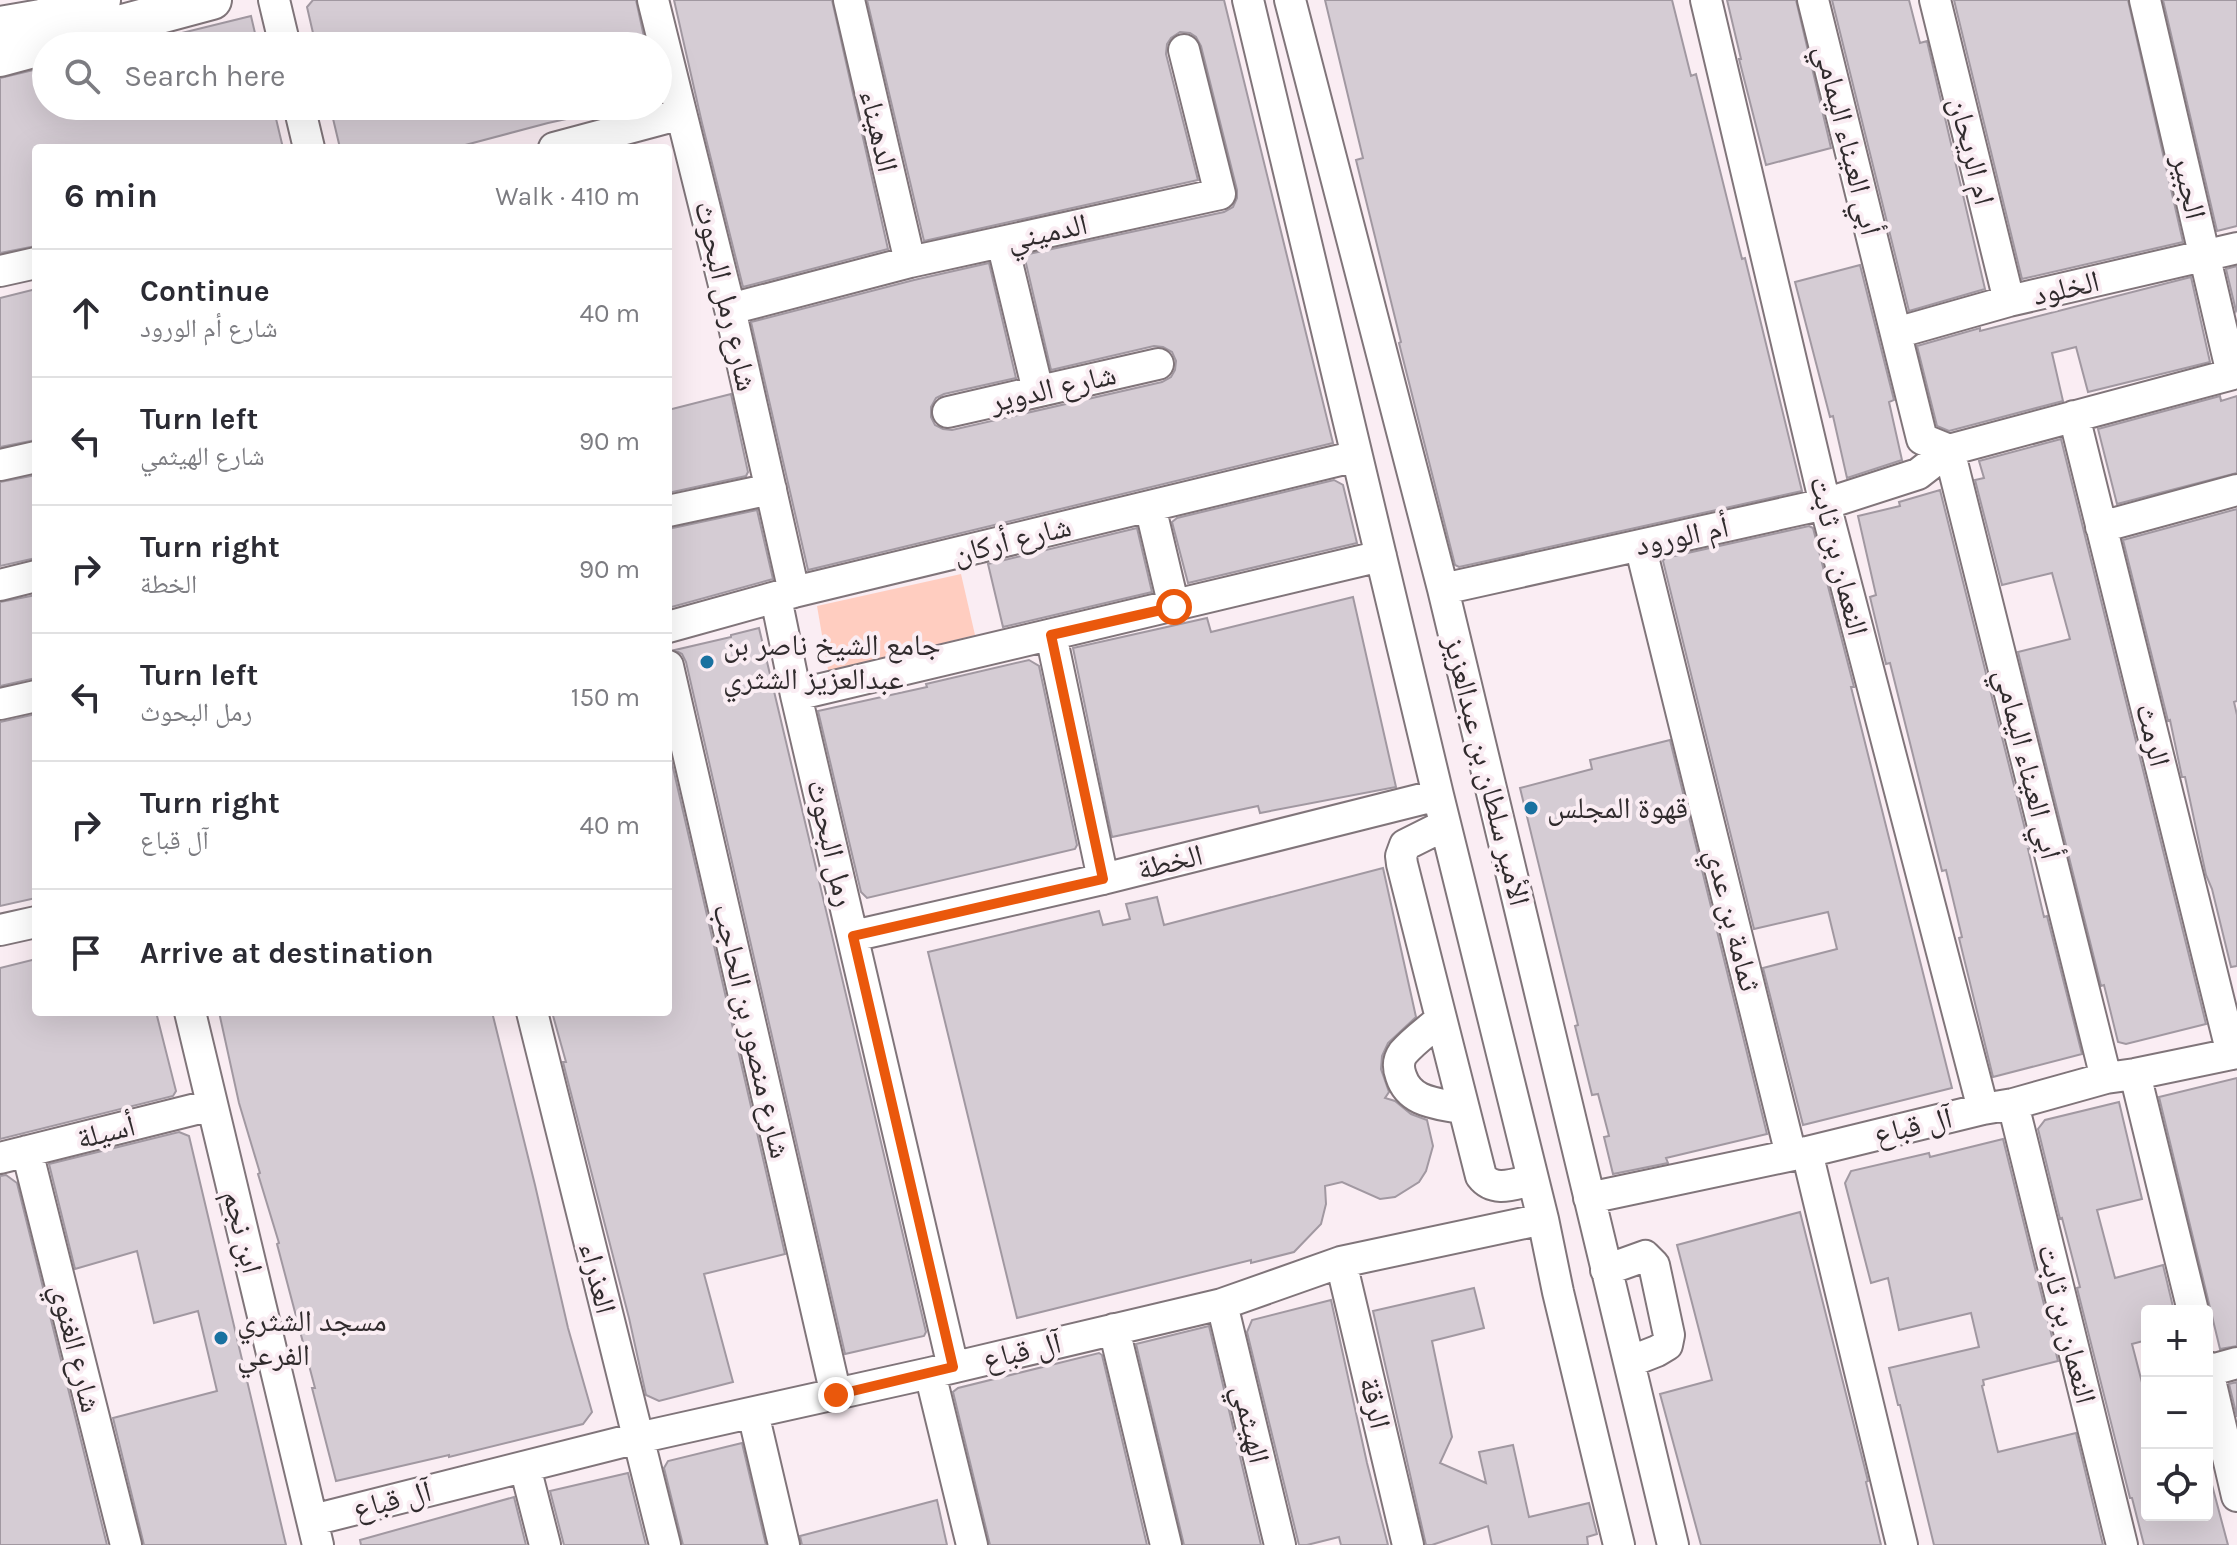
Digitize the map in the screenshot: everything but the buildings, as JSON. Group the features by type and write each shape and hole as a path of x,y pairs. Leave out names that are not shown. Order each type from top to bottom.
{"main road":[{"path":"0,26 41,19 101,0"},
{"path":"93,32 212,0"},
{"path":"0,57 32,48"}],"street":[{"path":"274,0 282,32"},
{"name":"شارع رمل البحوث","path":"653,0 661,32"},
{"name":"الدهيناء","path":"849,0 910,262"},
{"name":"الأمير سلطان بن عبدالعزيز","path":"1248,0 1619,1545"},
{"name":"الأمير سلطان بن عبدالعزيز","path":"1290,0 1443,589 1673,1545"},
{"name":"النعمان بن ثابت","path":"1706,0 1825,504 1983,1109"},
{"name":"أبي العيناء اليمامي","path":"1813,0 1922,439 1949,450 2121,1076 2191,1305"},
{"name":"ام الريحان","path":"1935,0 2009,301"},
{"name":"الجبير","path":"2145,0 2235,374"},
{"name":"الدميني","path":"730,309 910,262 1220,194 1184,50"},
{"name":"شارع رمل البحوث","path":"672,77 771,489 785,595"},
{"path":"672,116 681,114"},
{"path":"302,120 308,144"},
{"path":"573,144 659,120"},
{"path":"1002,242 1038,391"},
{"name":"الخلود","path":"1896,333 2009,301 2237,248"},
{"path":"0,271 32,264"},
{"name":"شارع الدوير","path":"948,412 1158,364"},
{"path":"1949,450 2235,374"},
{"name":"الرمث","path":"2074,416 2234,1054"},
{"name":"أم الورود","path":"1443,589 1825,504 1918,474 1949,450"},
{"name":"شارع أركان","path":"672,626 785,595 1357,456"},
{"path":"0,465 32,458"},
{"path":"672,510 771,489"},
{"path":"2101,527 2237,490"},
{"path":"1150,506 1174,607"},
{"name":"ثمامة بن عدي","path":"1640,545 1902,1545"},
{"path":"796,695 1381,556"},
{"path":"0,585 32,577"},
{"name":"رمل البحوث","path":"785,595 796,695 853,936 942,1370"},
{"path":"1051,635 1103,879"},
{"name":"شارع منصور بن الحاجب","path":"672,683 836,1395"},
{"path":"0,704 32,697"},
{"name":"الخطة","path":"853,936 1103,879 1438,795"},
{"path":"1445,825 1405,845 1401,856 1481,1176 1486,1183 1497,1187 1532,1180"},
{"path":"0,930 32,923"},
{"name":"ابن نجم","path":"191,1016 315,1532"},
{"name":"العذراء","path":"533,1016 665,1545"},
{"path":"1441,1019 1401,1054 1398,1070 1410,1094 1464,1109"},
{"name":"آل قباع","path":"1589,1198 2013,1104 2121,1076 2234,1054"},
{"name":"النعمان بن ثابت","path":"2013,1104 2122,1545"},
{"name":"أسيلة","path":"13,1155 212,1105"},
{"name":"شارع الغنوي","path":"13,1155 126,1545"},
{"name":"آل قباع","path":"315,1532 525,1467 638,1438 1222,1304 1341,1262 1543,1219"},
{"path":"1606,1270 1645,1256 1654,1265 1669,1335 1667,1345 1629,1362"},
{"name":"الرقة","path":"1341,1262 1408,1545"},
{"name":"الهيثمي","path":"1222,1304 1280,1545"},
{"path":"1114,1329 1166,1545"},
{"path":"2213,1368 2237,1363"},
{"path":"942,1370 972,1545"},
{"path":"2209,1377 2237,1496"},
{"path":"753,1413 784,1545"},
{"path":"525,1467 545,1545"}],"shaded area":[{"path":"961,574 975,635 828,670 817,606"}],"place":[{"name":"جامع الشيخ ناصر بن عبدالعزيز الشثري","path":"707,662"},
{"name":"قهوة المجلس","path":"1531,808"},
{"name":"مسجد الشثري الفرعي","path":"221,1338"}],"route":[{"path":"836,1395 953,1367 853,936 1103,879 1051,635 1174,607"}]}
